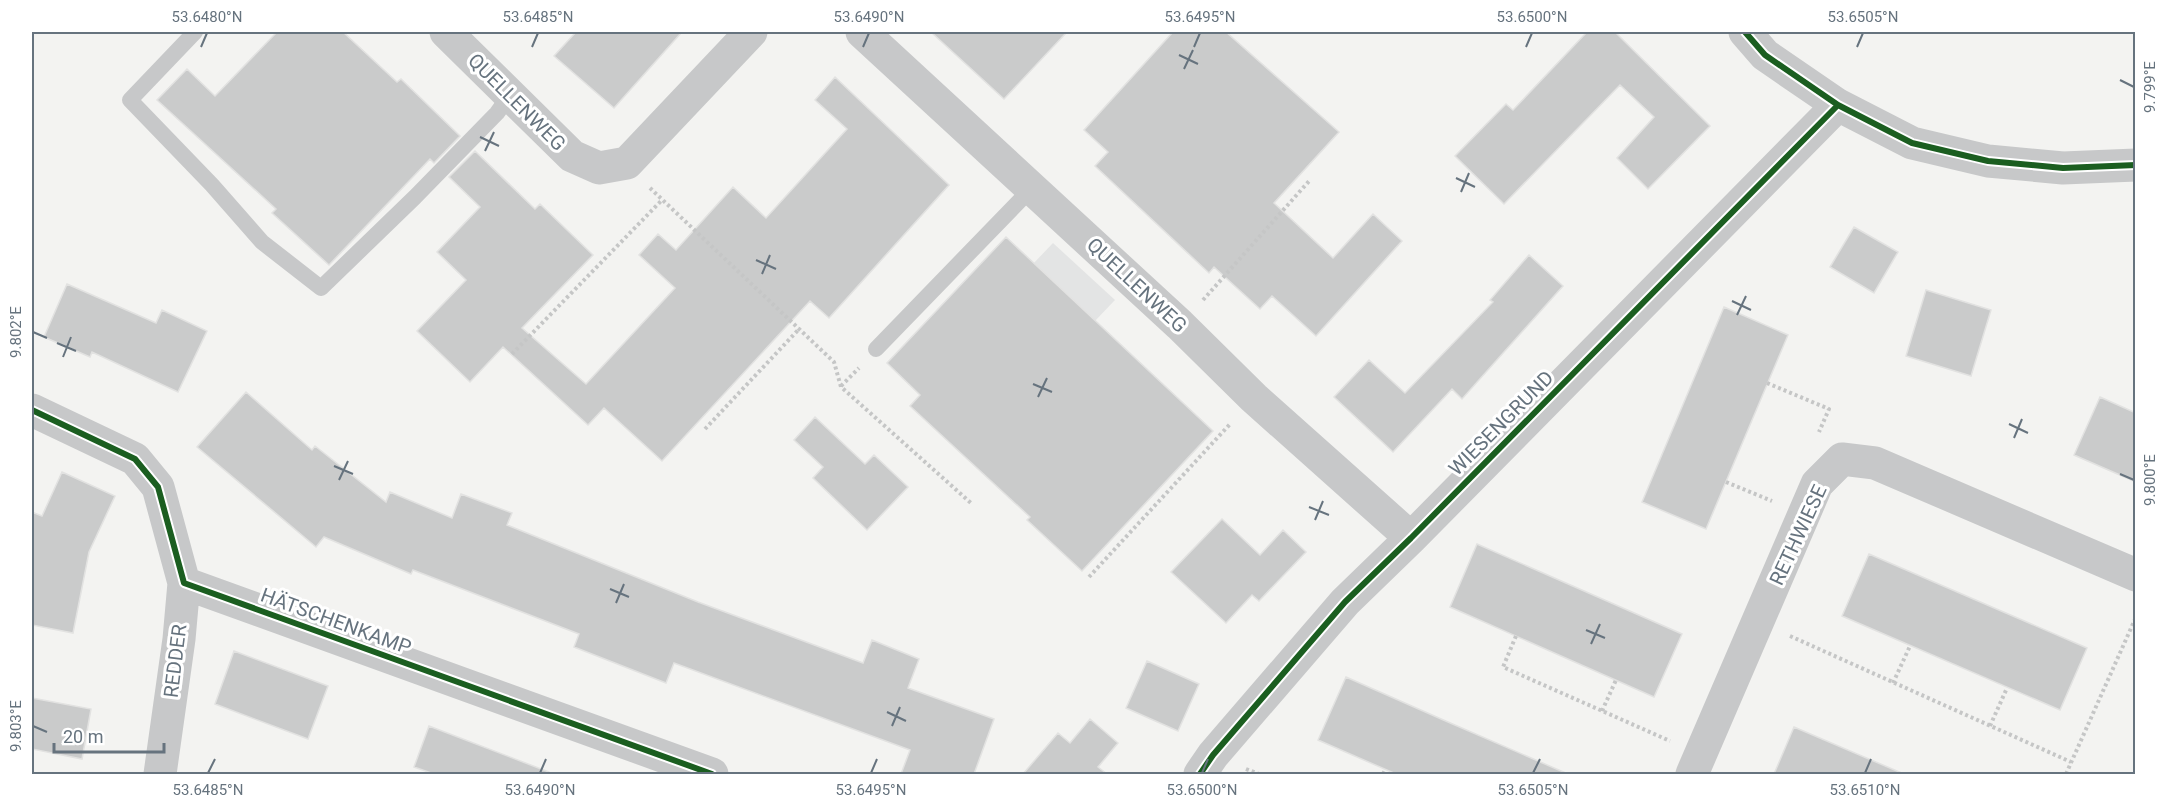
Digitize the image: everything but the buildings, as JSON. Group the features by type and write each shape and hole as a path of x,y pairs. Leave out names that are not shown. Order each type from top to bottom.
{"street":[{"name":"QUELLENWEG","path":"446,32 572,156 599,168 627,163"},
{"path":"627,163 751,32"},
{"name":"QUELLENWEG","path":"862,32 1180,325 1254,398 1411,538"},
{"path":"1745,32 1765,55 1838,105 1912,143 1988,161 2062,168 2136,165"},
{"name":"WIESENGRUND","path":"1200,774 1213,755 1345,602 1838,105"},
{"path":"32,410 135,459 158,487 184,583"},
{"name":"RETHWIESE","path":"1696,765 1817,484 1842,459 1875,462 2136,575"},
{"name":"REDDER","path":"160,774 179,639 184,583"},
{"name":"HÄTSCHENKAMP","path":"184,583 712,774"}],"lane":[{"path":"195,32 130,100 212,185 262,242 321,288 415,197 497,113 510,95"},
{"path":"876,350 1032,188"}],"path":[{"path":"627,163 662,200 834,362 841,387 972,504"},
{"path":"1180,325 1310,180"},
{"path":"512,354 662,200"},
{"path":"705,429 800,328"},
{"path":"1767,383 1829,409 1815,442"},
{"path":"1089,577 1254,398"},
{"path":"1726,482 1804,514"},
{"path":"2066,774 2136,617"},
{"path":"1758,622 2071,762"},
{"path":"1516,636 1503,667 1602,711 1696,765"},
{"path":"1893,683 1910,645"},
{"path":"1602,711 1616,680"},
{"path":"1990,726 2007,688"}],"shaded area":[{"path":"1053,243 1115,300 1030,389 968,332"}],"cycle path":[{"path":"1745,32 1765,55 1838,105 1912,143 1988,161 2063,168 2136,165"},
{"path":"1200,774 1213,755 1345,602 1838,105"},
{"path":"32,410 135,459 158,487 184,583 712,774"}]}
